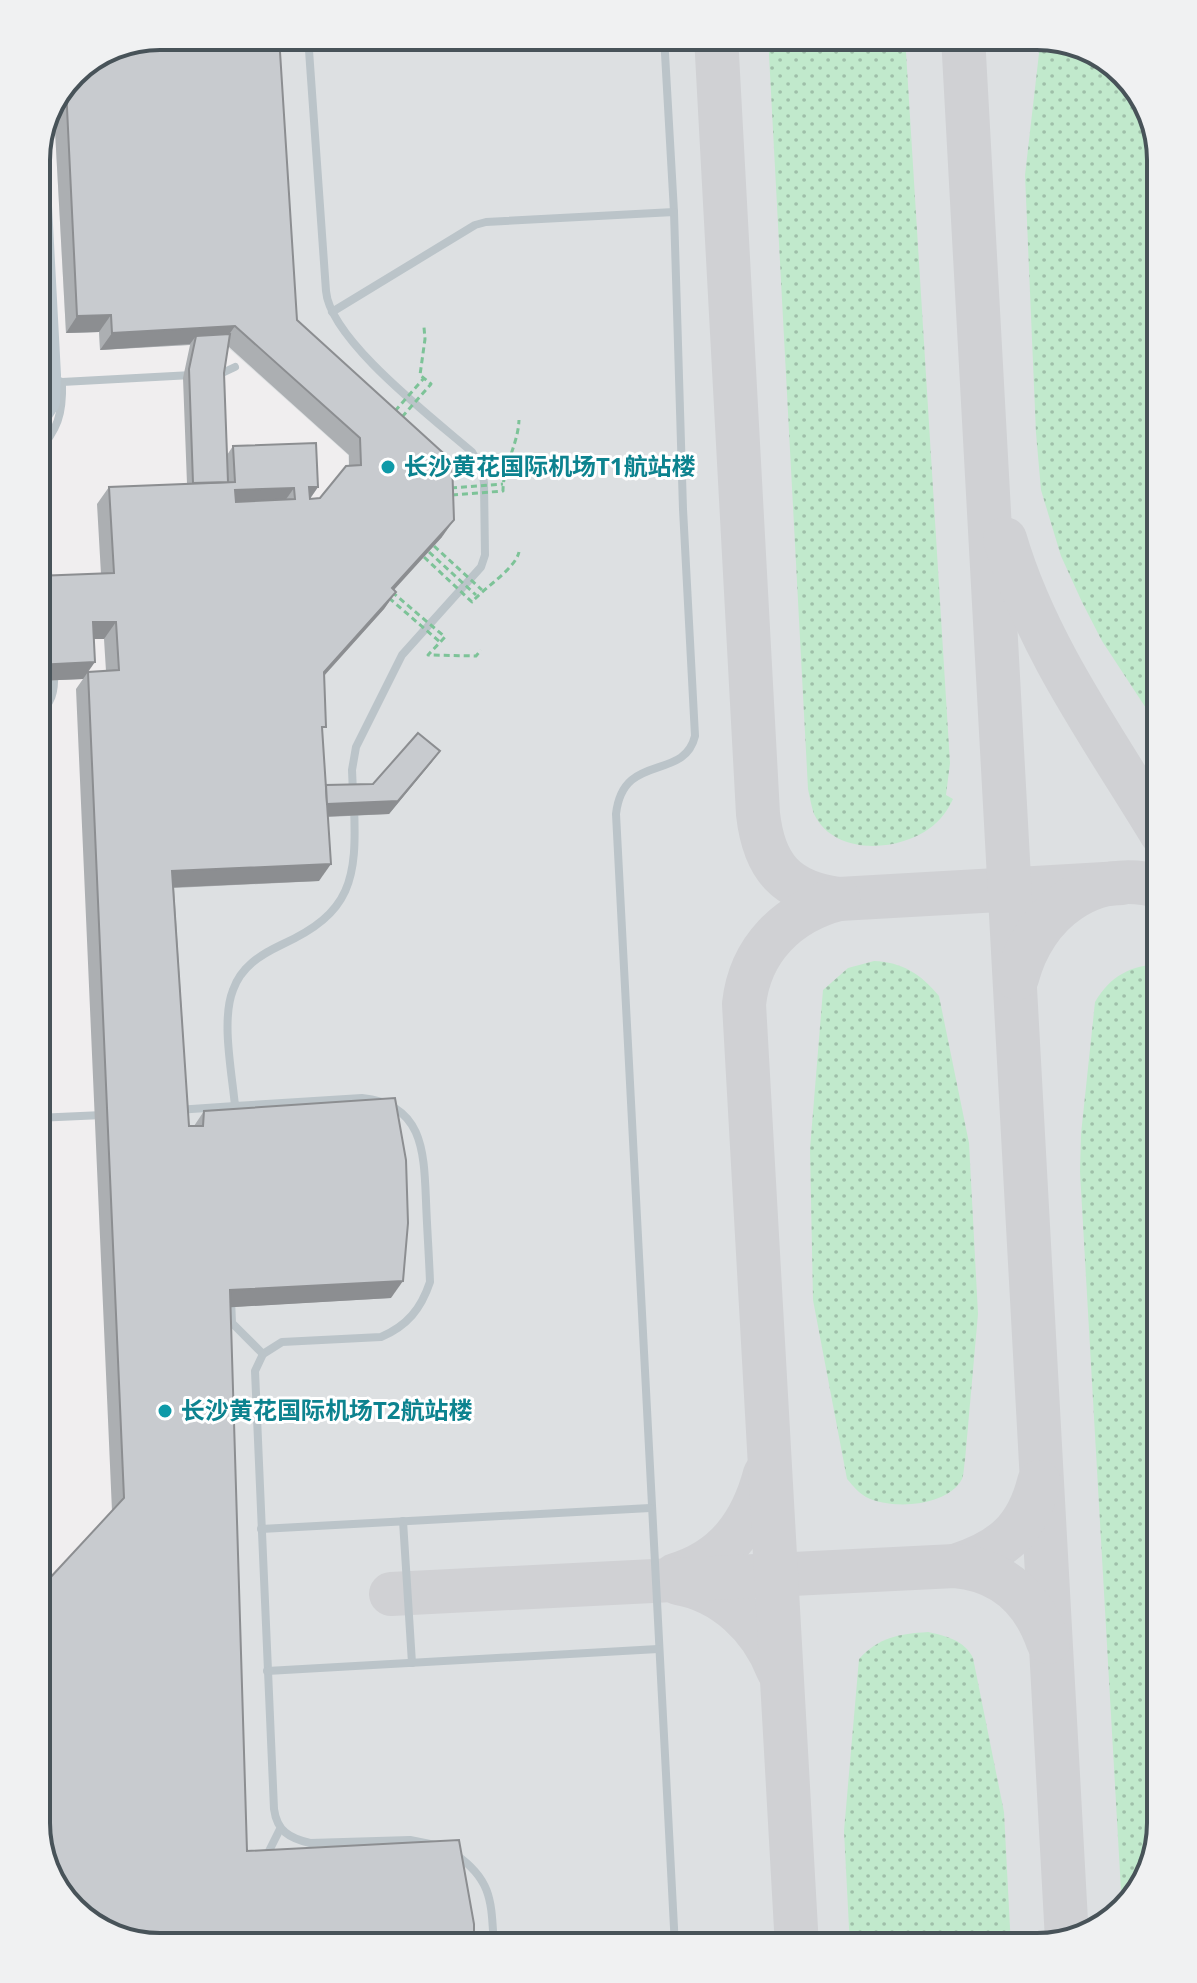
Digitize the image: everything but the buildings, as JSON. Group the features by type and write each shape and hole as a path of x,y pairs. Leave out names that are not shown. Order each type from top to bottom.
{"lane":[{"path":"235,1106 228,1021 229,1005 238,978 257,958 320,926 343,895 355,855 352,770 360,734 408,647 481,567 487,547 484,483 478,460 356,347 327,300 309,50"},
{"path":"665,50 695,736 689,751 676,762 645,771 624,787 619,795 616,814 674,1933"},
{"path":"332,312 475,225 503,219 674,212"},
{"path":"50,268 61,411 57,427 50,424"},
{"path":"58,380 220,374 235,367"},
{"path":"50,397 58,380"},
{"path":"50,585 61,584"},
{"path":"50,702 54,663"},
{"path":"165,1111 362,1098 392,1105 405,1115 415,1129 424,1161 430,1282 416,1313 405,1324 381,1337 282,1342 263,1354 255,1371 274,1809 280,1829 296,1840 310,1843 425,1841 455,1854 485,1882 490,1896 493,1933"},
{"path":"50,1117 109,1114 108,1099"},
{"path":"219,1119 235,1106"},
{"path":"230,1292 232,1323 263,1354"},
{"path":"261,1529 650,1508"},
{"path":"403,1521 412,1663"},
{"path":"267,1671 658,1649"},
{"path":"264,1864 280,1829"}],"path":[{"path":"397,422 431,384 420,375 424,327"},
{"path":"393,414 424,378"},
{"path":"440,496 503,491 503,475 519,429 519,420"},
{"path":"440,488 503,484"},
{"path":"434,546 482,590"},
{"path":"429,552 477,596"},
{"path":"424,557 472,602 517,561 519,552"},
{"path":"392,592 445,637 428,655 476,656 481,650"},
{"path":"388,597 440,642"}],"shaded area":[{"path":"1044,50 1086,61 1110,77 1129,99 1141,124 1147,160 1147,1823 1143,1852 1136,1872 1120,1896 1098,1915 1073,1927 1037,1933 151,1933 106,687 350,482 348,455 223,343 100,350 99,332 66,333 55,128 61,111 87,77 118,58 138,52"}],"green space":[{"path":"769,50 906,50 950,763 946,795 953,799 937,822 917,836 901,842 868,846 836,837 823,828 814,814 808,789"},
{"path":"1039,50 1073,56 1110,77 1136,111 1145,138 1147,160 1147,710 1102,641 1082,602 1061,556 1041,490 1025,175"},
{"path":"874,961 910,971 939,996 969,1143 978,1314 963,1475 955,1488 944,1495 918,1503 889,1504 877,1501 866,1497 847,1479 813,1300 810,1149 823,990 848,968"},
{"path":"1147,966 1147,1823 1143,1852 1136,1872 1121,1894 1080,1172 1095,1002 1107,985 1122,974"},
{"path":"928,1632 948,1637 960,1643 973,1658 1004,1812 1010,1933 849,1933 844,1831 859,1659 874,1646 908,1634"}],"taxiway":[{"path":"717,50 758,814 761,833 772,862 792,883 821,896 839,899 1122,883"},
{"path":"964,50 1066,1929"},
{"path":"1005,539 1018,578 1053,654 1147,811"},
{"path":"1017,978 1025,954 1037,933 1070,900 1112,884 1147,884"},
{"path":"796,1933 744,1004 754,966 775,936 803,913 839,899"},
{"path":"675,1575 709,1560 734,1537 753,1508 765,1474"},
{"path":"955,1566 986,1553 1010,1536 1027,1513 1039,1482"},
{"path":"391,1594 955,1566 987,1573 1014,1589 1034,1612 1048,1642"},
{"path":"678,1583 711,1594 739,1613 762,1639 778,1670"}],"place":[{"name":"长沙黄花国际机场T1航站楼","path":"388,467"},
{"name":"长沙黄花国际机场T2航站楼","path":"165,1411"}]}
